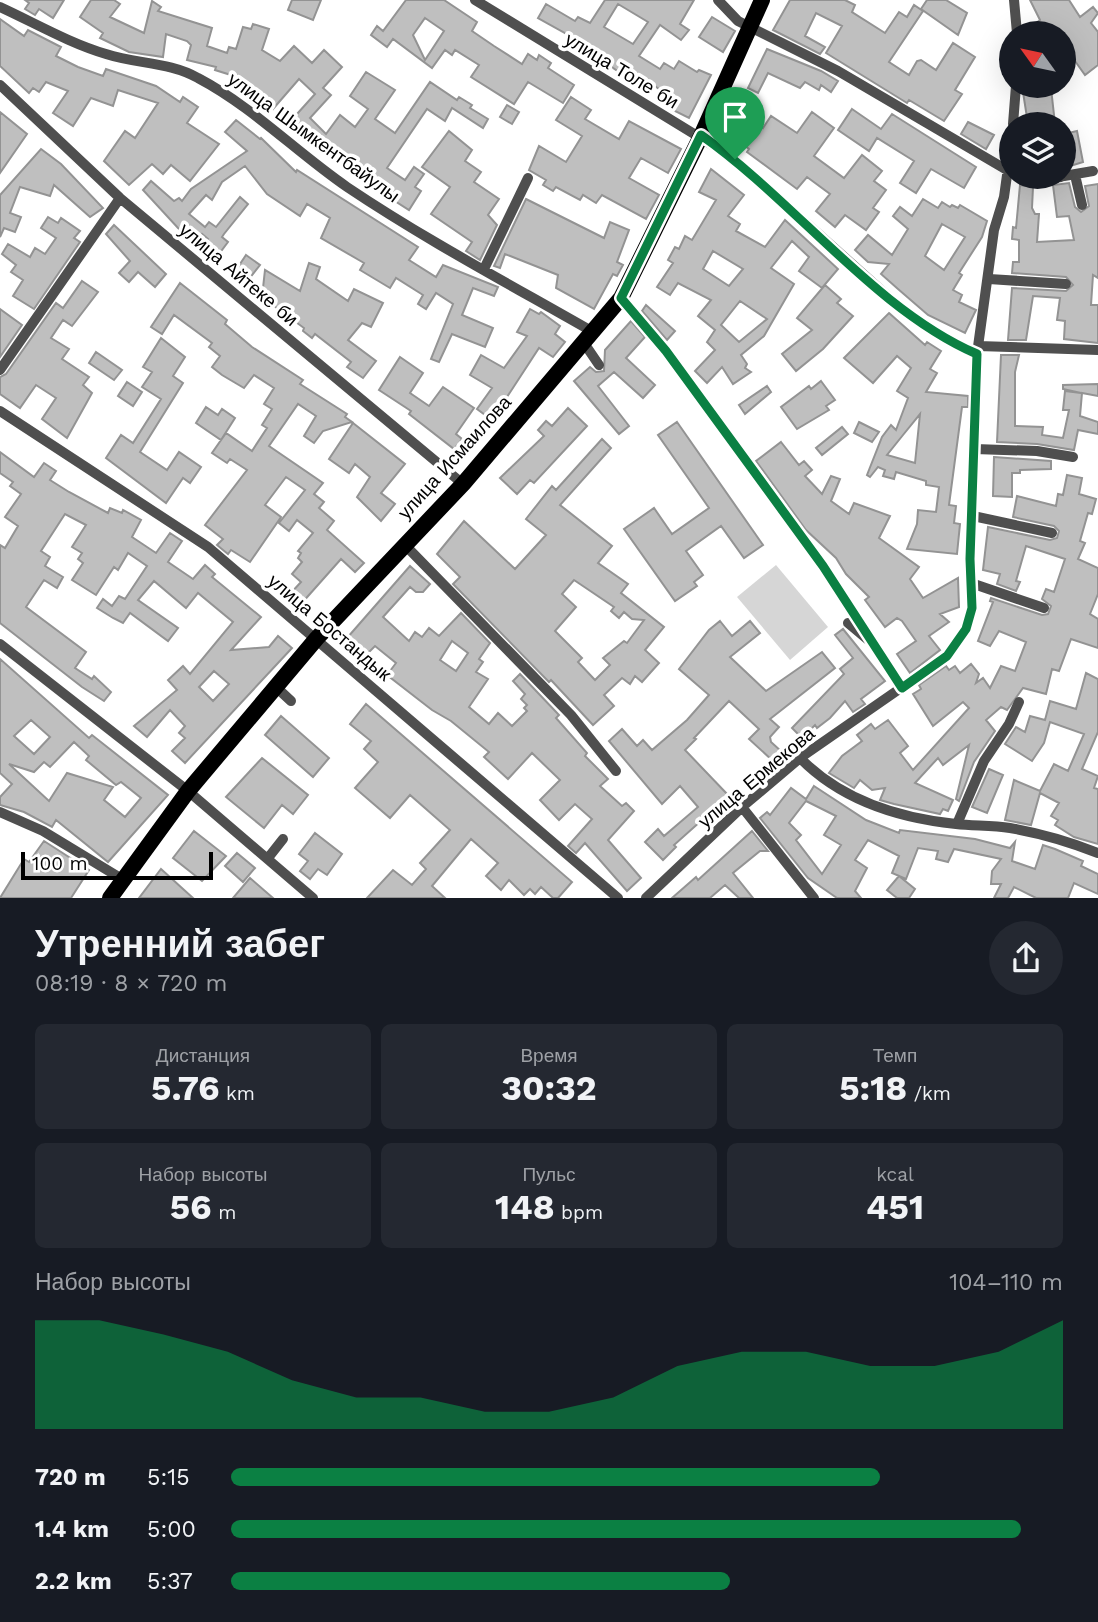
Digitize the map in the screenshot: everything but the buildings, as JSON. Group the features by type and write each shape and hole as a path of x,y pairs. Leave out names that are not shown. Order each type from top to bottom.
{"main road":[{"name":"улица Исмаилова","path":"110,898 188,791 317,638 463,484 621,298 701,135 762,0"}],"street":[{"name":"улица Толе би","path":"475,0 651,109 701,135 735,159 901,308 932,331 978,350 1098,350"},
{"path":"719,0 738,21 838,71 999,166"},
{"path":"1014,0 1016,21"},
{"name":"улица Шымкентбайулы","path":"0,7 83,47 110,56 171,67 224,92 347,187 484,269 589,337"},
{"name":"улица Айтеке би","path":"0,85 120,198 463,484"},
{"path":"1076,175 1093,172"},
{"path":"484,269 509,211 528,178"},
{"name":"улица Ермекова","path":"646,898 742,807 800,758 947,656 957,645 970,617 978,350 994,230 1005,189"},
{"path":"1074,189 1082,205"},
{"path":"0,370 120,198"},
{"path":"989,279 1066,284"},
{"path":"621,298 666,351 823,566 902,688"},
{"path":"589,337 599,365"},
{"name":"улица Бостандык","path":"0,411 208,547 618,898"},
{"path":"975,449 1037,451 1073,457"},
{"path":"973,516 1052,533"},
{"path":"404,544 571,715 616,771"},
{"path":"971,583 1044,608"},
{"path":"848,623 870,641"},
{"path":"0,644 188,791 313,898"},
{"path":"276,687 291,701"},
{"path":"957,824 984,761 1009,724 1019,702"},
{"path":"800,758 820,778 852,797 915,818 1013,828 1098,853"},
{"path":"742,807 814,898"},
{"path":"0,812 72,847 122,879"},
{"path":"268,858 283,839"}],"shaded area":[{"path":"776,565 828,627 790,660 737,597"}],"route":[{"path":"701,135 735,159 901,308 955,345 977,354 970,617 957,645 947,656 902,688 823,566 666,351 621,298 701,135"}]}
